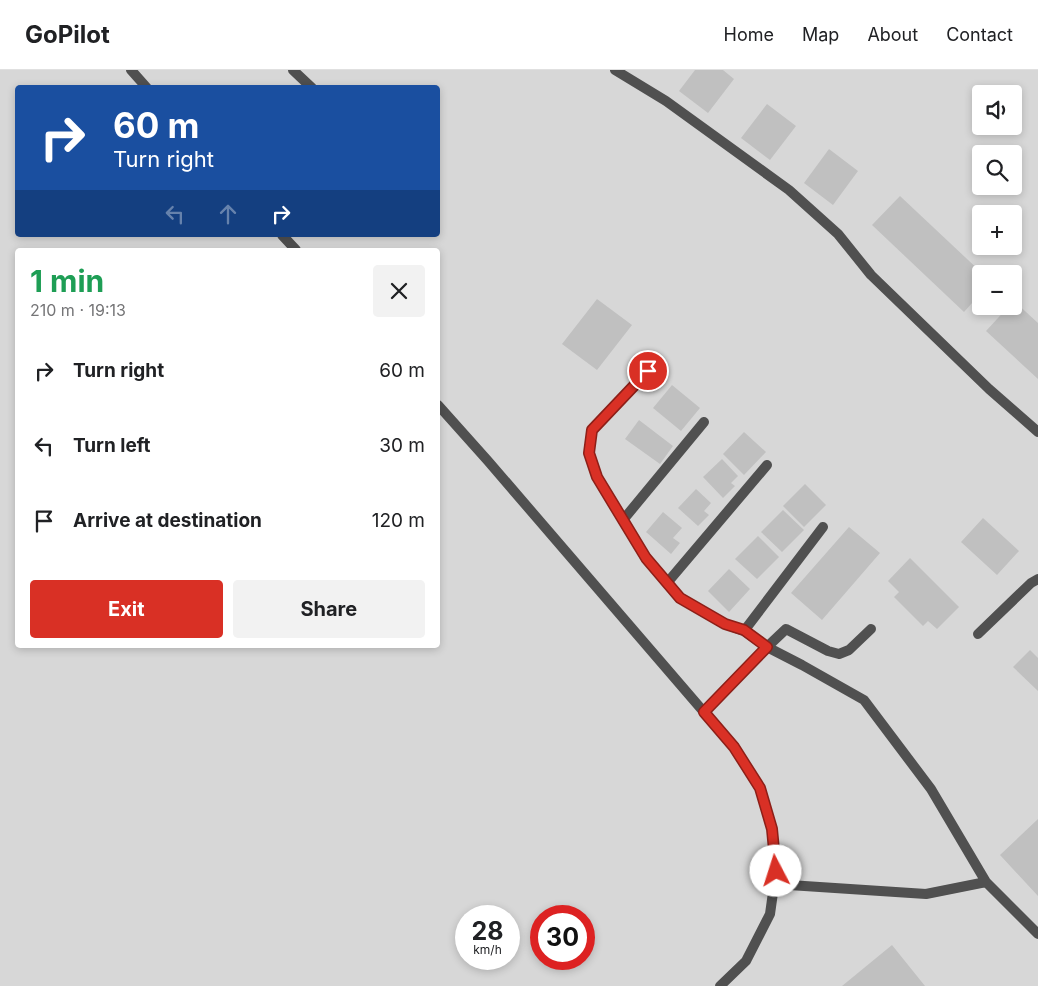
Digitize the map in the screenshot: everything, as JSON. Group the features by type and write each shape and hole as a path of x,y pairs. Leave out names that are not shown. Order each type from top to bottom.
{"street":[{"path":"131,70 144,85"},
{"path":"293,70 309,85"},
{"path":"615,70 666,101 789,190 838,234 871,275 989,389 1038,432"},
{"path":"284,237 294,248"},
{"path":"648,371 592,430 589,453 597,477 646,558 680,598 725,624 744,630 767,647 864,700 932,789 986,882 1038,934"},
{"path":"440,407 488,460 734,747 760,788 772,829 776,871 770,914 746,961 720,986"},
{"path":"623,520 704,422"},
{"path":"667,583 767,465"},
{"path":"744,630 823,527"},
{"path":"978,634 1038,579"},
{"path":"704,712 786,629 828,651 839,654 849,650 871,629"},
{"path":"774,884 926,894 986,882"}],"shaded area":[{"path":"0,70 1038,70 1038,986 0,986"}],"building":[{"path":"695,70 723,70 734,79 708,113 679,91"},
{"path":"767,104 796,126 770,160 741,138"},
{"path":"829,149 858,171 833,205 804,183"},
{"path":"900,196 973,265 972,303 964,312 872,225"},
{"path":"597,299 632,325 597,370 562,344"},
{"path":"1022,308 1038,323 1038,379 986,331 1001,315 1022,315"},
{"path":"672,385 700,408 681,431 653,408"},
{"path":"639,420 673,446 660,464 625,439"},
{"path":"744,432 766,452 744,475 723,454"},
{"path":"722,459 738,476 731,483 735,486 723,498 703,477"},
{"path":"805,484 826,505 804,527 783,506"},
{"path":"696,489 711,503 704,511 709,515 698,526 678,508"},
{"path":"783,510 804,530 782,552 761,532"},
{"path":"663,512 682,528 673,538 680,543 671,554 646,532"},
{"path":"983,518 1019,551 997,575 961,542"},
{"path":"849,527 880,553 822,620 791,593"},
{"path":"758,536 779,557 757,579 735,559"},
{"path":"910,558 959,607 937,629 928,621 923,626 894,597 899,592 888,581"},
{"path":"729,569 750,589 729,612 708,591"},
{"path":"1030,650 1038,658 1038,691 1013,667"},
{"path":"1038,819 1038,896 1000,855"},
{"path":"892,945 925,986 842,986"}],"route":[{"path":"648,371 592,430 589,453 597,477 646,558 680,598 725,624 744,630 767,647 704,712 734,747 760,788 772,829 776,871"}]}
